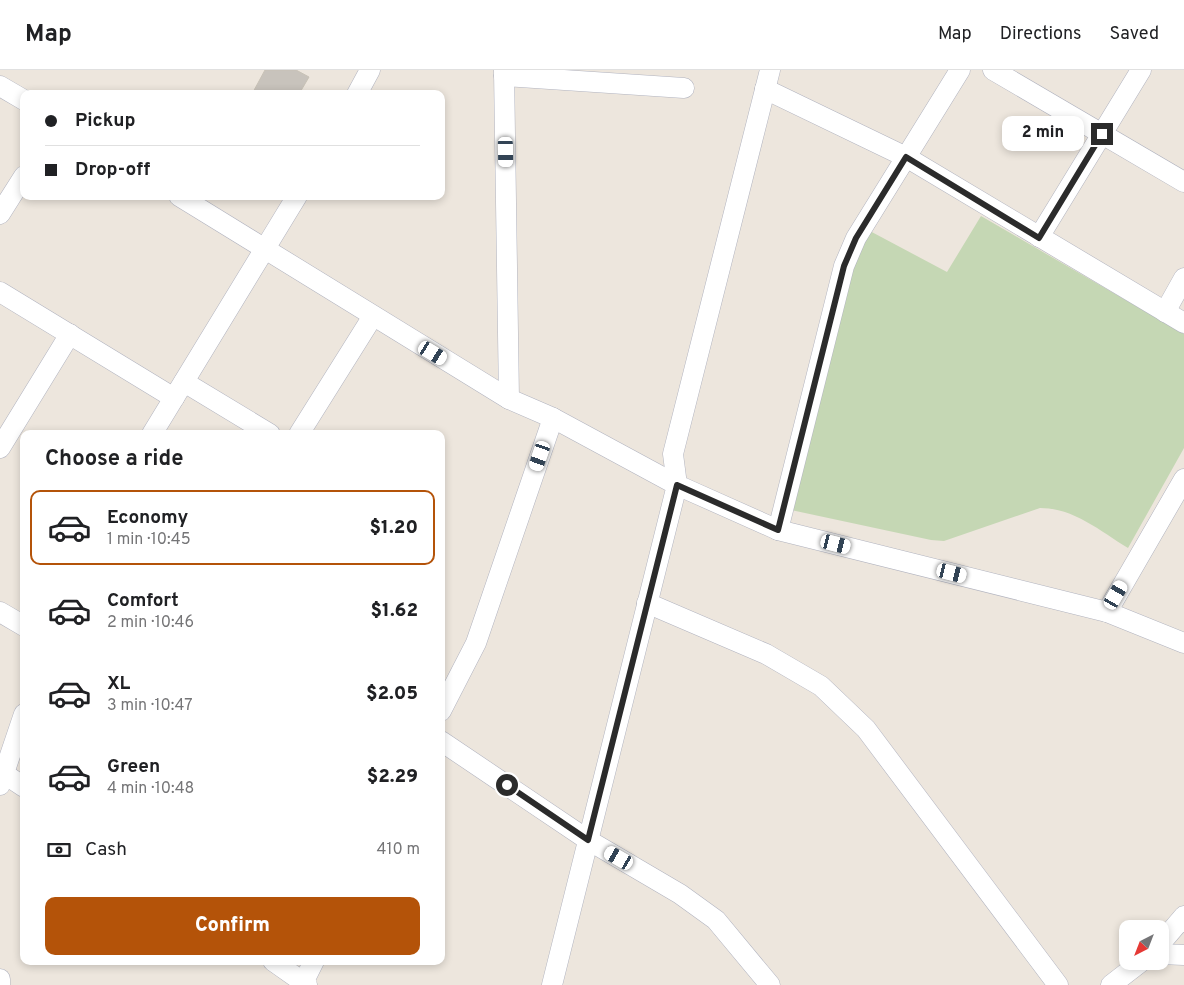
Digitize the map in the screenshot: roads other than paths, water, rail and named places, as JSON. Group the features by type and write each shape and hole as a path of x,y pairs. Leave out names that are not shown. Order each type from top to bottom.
{"street":[{"path":"358,90 370,70"},
{"path":"778,530 844,266 856,238 960,70"},
{"path":"993,70 1184,182"},
{"path":"1039,238 1141,70"},
{"path":"509,400 504,73 684,88"},
{"path":"552,985 677,485 674,454 768,79 906,157 1184,323"},
{"path":"0,86 20,98"},
{"path":"0,214 20,182"},
{"path":"185,200 509,400 553,418 677,485 778,530 1107,612 1184,643"},
{"path":"154,430 294,200"},
{"path":"1164,312 1184,278"},
{"path":"0,292 70,334 262,430"},
{"path":"302,430 373,316"},
{"path":"0,448 70,334"},
{"path":"445,703 476,643 553,418"},
{"path":"1107,612 1184,479"},
{"path":"647,603 766,654 821,686 866,729 1058,985"},
{"path":"0,612 20,624"},
{"path":"20,725 1,777 20,785"},
{"path":"445,744 588,840 680,894 716,920 770,985"},
{"path":"1169,934 1184,916"},
{"path":"1169,954 1184,955"},
{"path":"278,965 304,984 312,965"},
{"path":"1111,985 1130,970"},
{"path":"0,978 0,985"}]}
